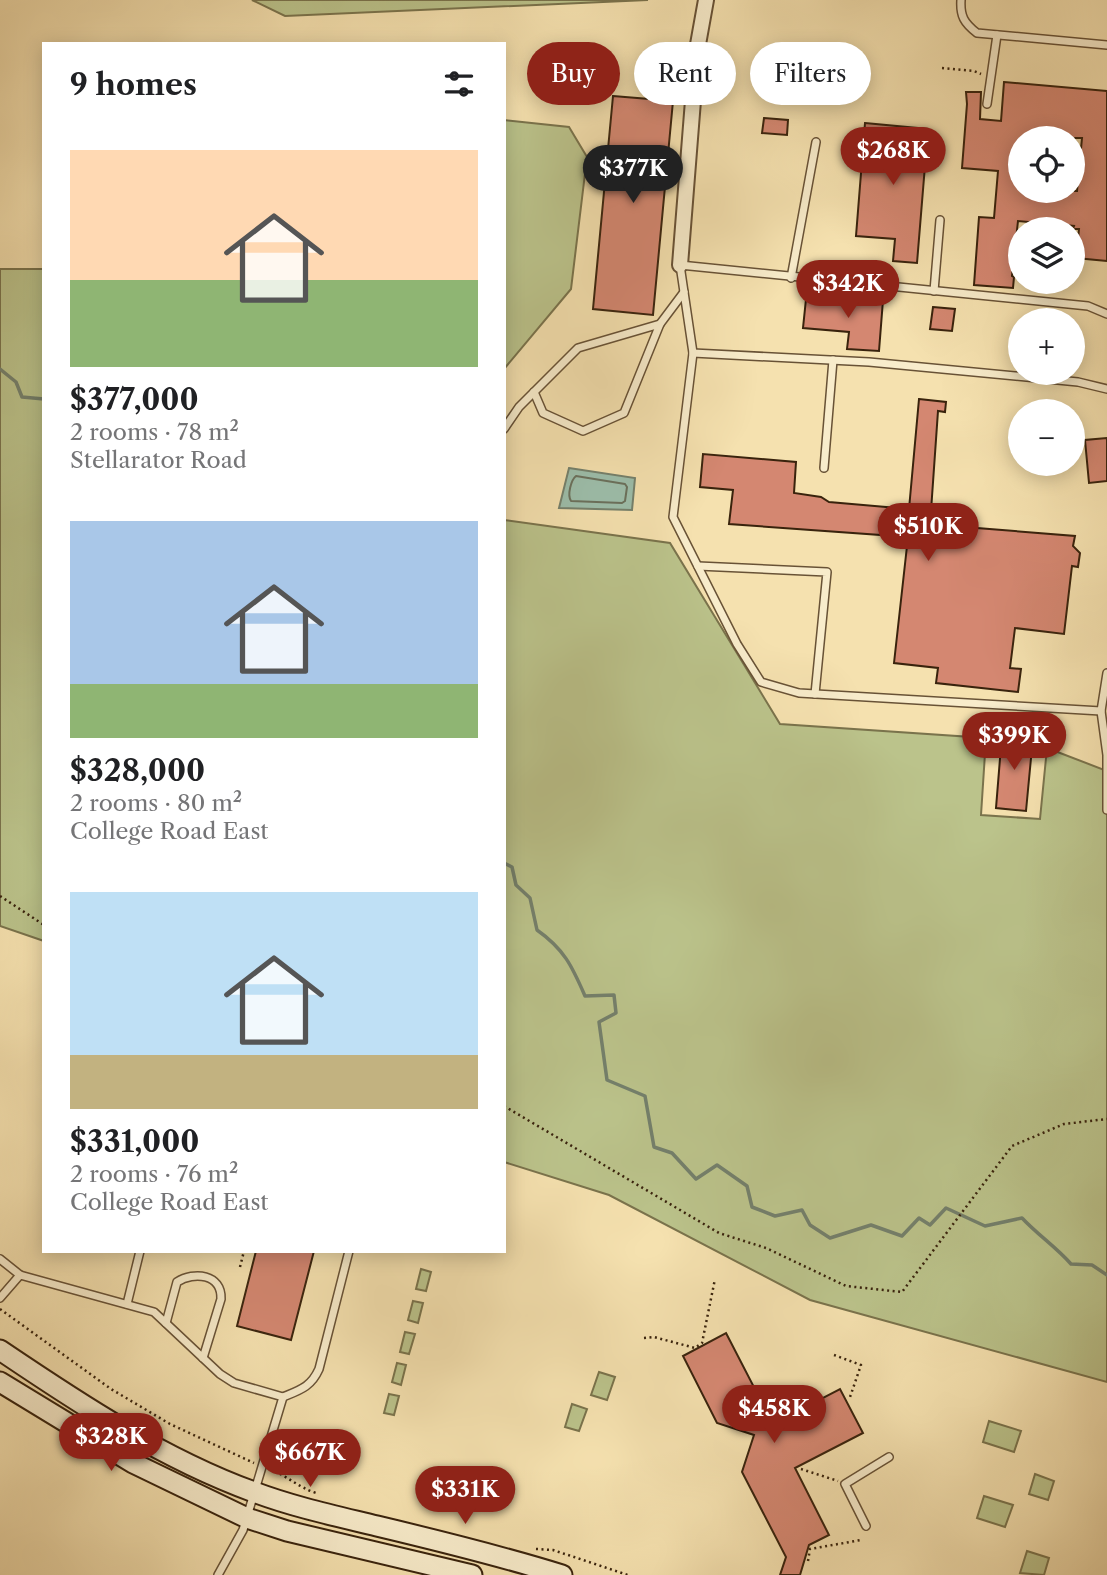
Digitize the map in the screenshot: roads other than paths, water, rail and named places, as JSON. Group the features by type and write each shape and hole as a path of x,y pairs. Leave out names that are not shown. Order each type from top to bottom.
{"street":[{"path":"680,265 697,50 706,0"},
{"path":"0,1350 123,1429 207,1473 303,1508 500,1555 562,1575"},
{"path":"0,1382 133,1463 247,1518 287,1531 472,1575"}],"lane":[{"path":"961,0 965,24 977,33 1107,45"},
{"path":"987,104 996,35"},
{"path":"792,278 816,142"},
{"path":"934,291 940,220"},
{"path":"1101,710 799,693 761,682 737,644 673,517 693,353 680,265 1088,306 1107,314"},
{"path":"534,392 543,413 583,430 624,413 660,324 684,292"},
{"path":"506,426 519,407 578,348 660,324"},
{"path":"693,353 833,360 1078,382 1107,389"},
{"path":"824,468 833,360"},
{"path":"698,566 827,572 815,694"},
{"path":"1107,673 1101,710 1107,755 1107,810"},
{"path":"127,1304 140,1253"},
{"path":"0,1259 20,1275 153,1311 220,1374 234,1383 283,1397 314,1381 348,1253"},
{"path":"0,1298 20,1275"},
{"path":"166,1323 177,1282 192,1275 201,1275 216,1283 221,1291 221,1299 202,1358"},
{"path":"218,1575 243,1530 283,1397"},
{"path":"866,1526 845,1484 889,1457"}],"water":[{"path":"569,468 635,478 632,510 559,508"}],"waterway":[{"path":"0,369 16,382 22,397 42,399"},
{"path":"506,864 512,867 516,885 530,898 537,930 554,944 566,959 585,996 614,995 616,1013 599,1022 607,1080 645,1096 654,1147 672,1153 696,1179 717,1165 747,1186 752,1207 775,1216 802,1210 810,1225 830,1238 871,1225 902,1236 919,1218 930,1225 946,1208 985,1226 1022,1218 1071,1264 1092,1265 1107,1275"}]}
